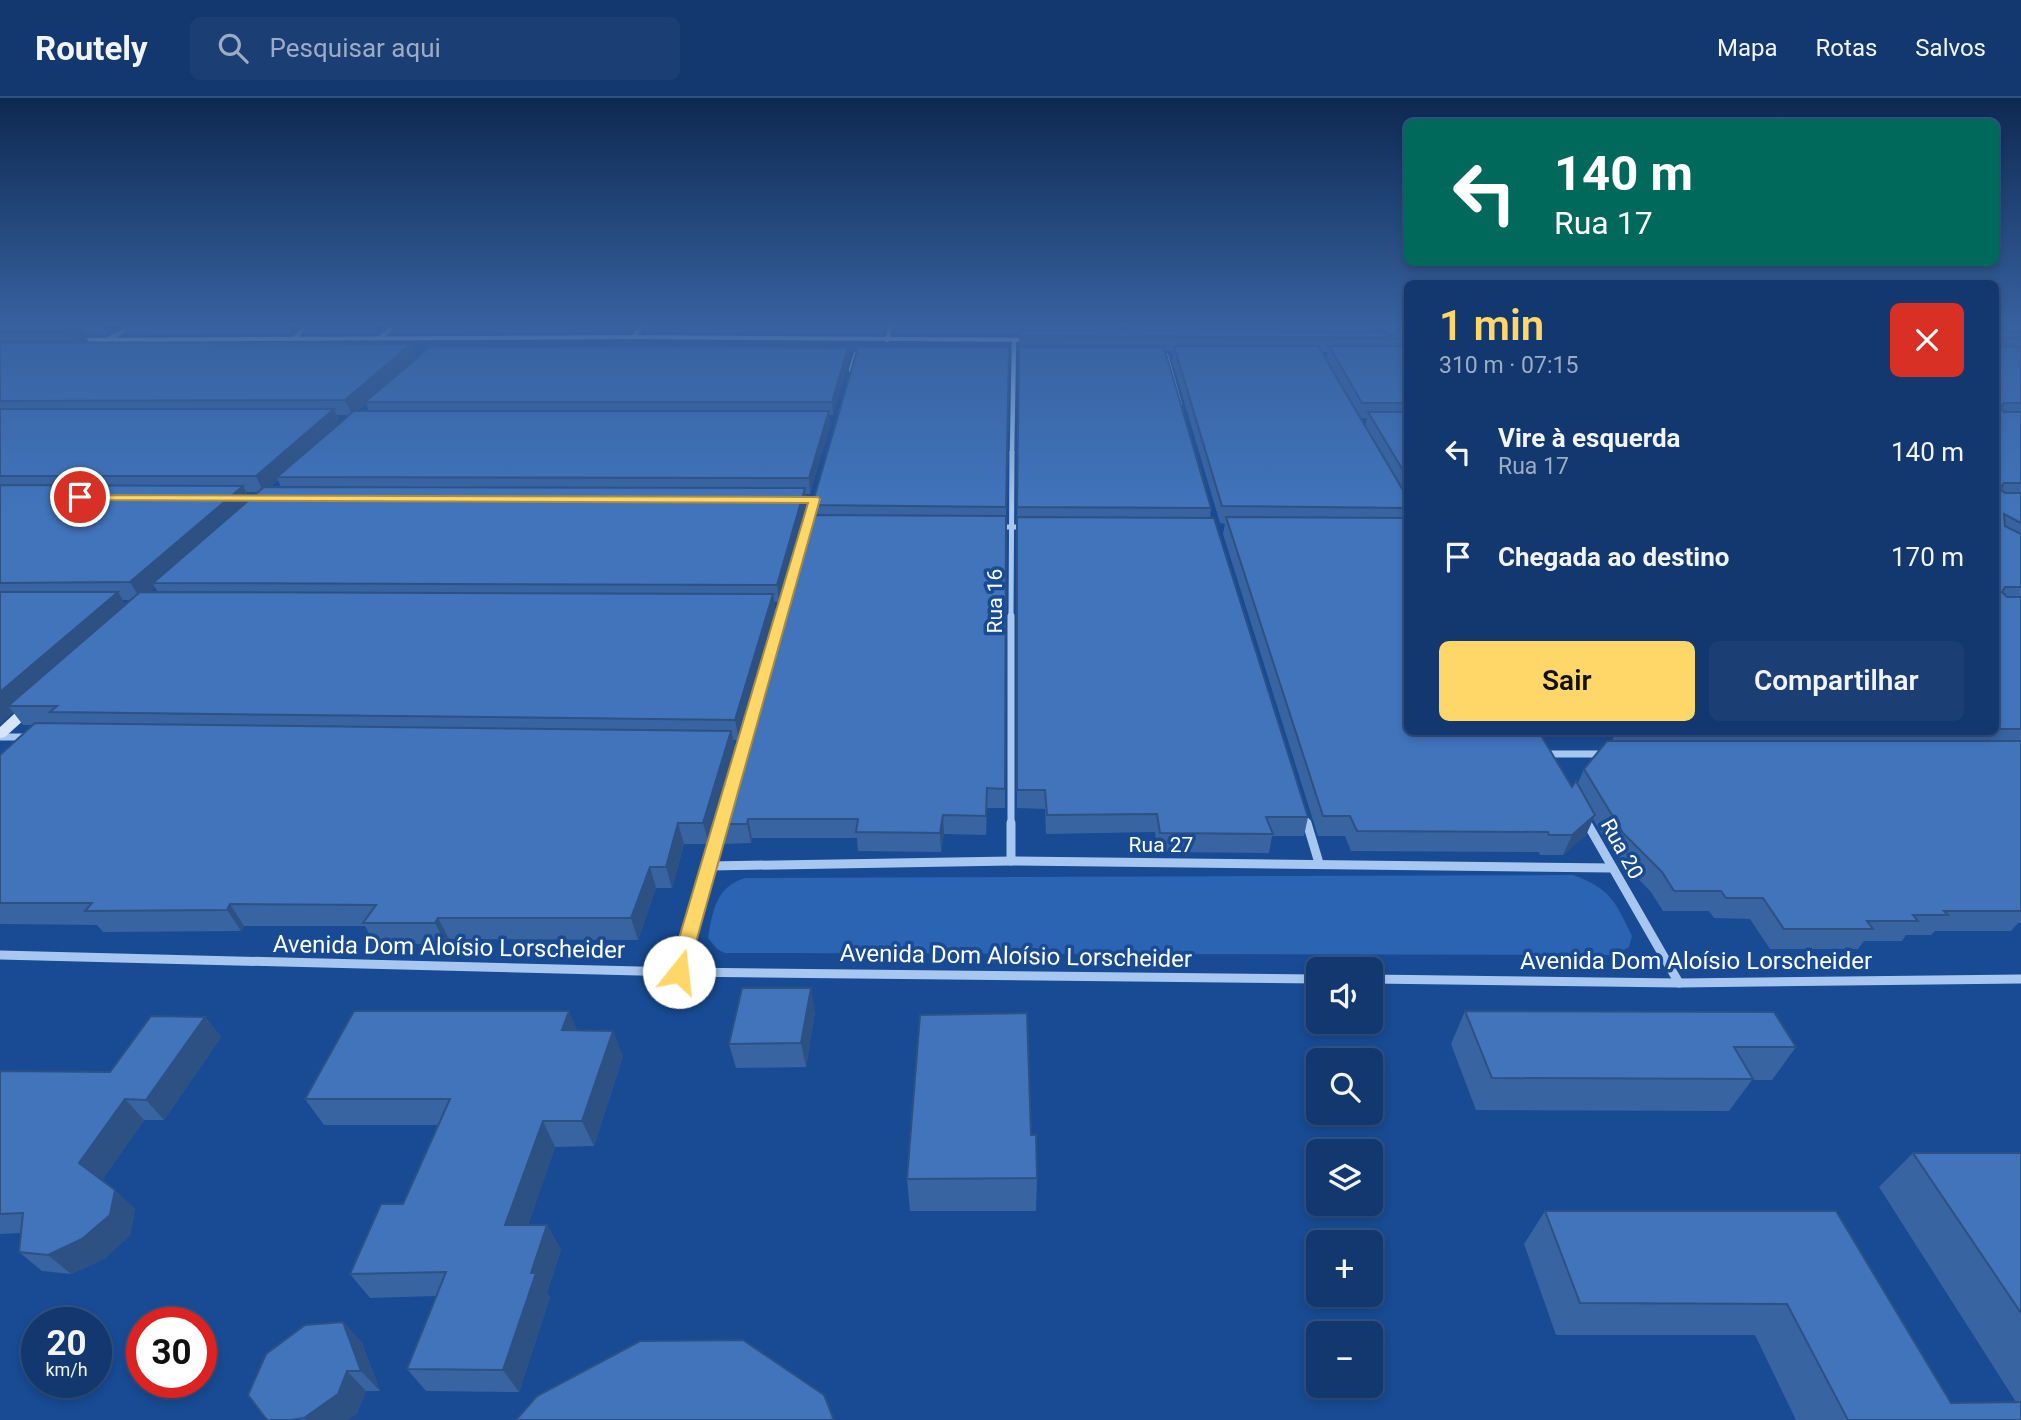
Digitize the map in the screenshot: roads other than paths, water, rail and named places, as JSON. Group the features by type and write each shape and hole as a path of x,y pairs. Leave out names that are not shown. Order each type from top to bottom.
{"main road":[{"path":"0,735 41,697"}],"street":[{"name":"Rua 16","path":"1011,862 1013,386"},
{"path":"1175,386 1181,409"},
{"path":"998,527 1038,527"},
{"path":"0,735 41,737"},
{"path":"1544,743 1556,765"},
{"path":"1550,754 1619,754"},
{"name":"Rua 20","path":"1581,811 1611,868 1679,983"},
{"path":"679,972 725,812"},
{"path":"1303,812 1319,863"},
{"name":"Rua 27","path":"709,866 1011,862 1611,868"},
{"name":"Avenida Dom Aloísio Lorscheider","path":"0,955 679,972 1306,979"},
{"name":"Avenida Dom Aloísio Lorscheider","path":"1383,979 1679,983 2021,979"}]}
